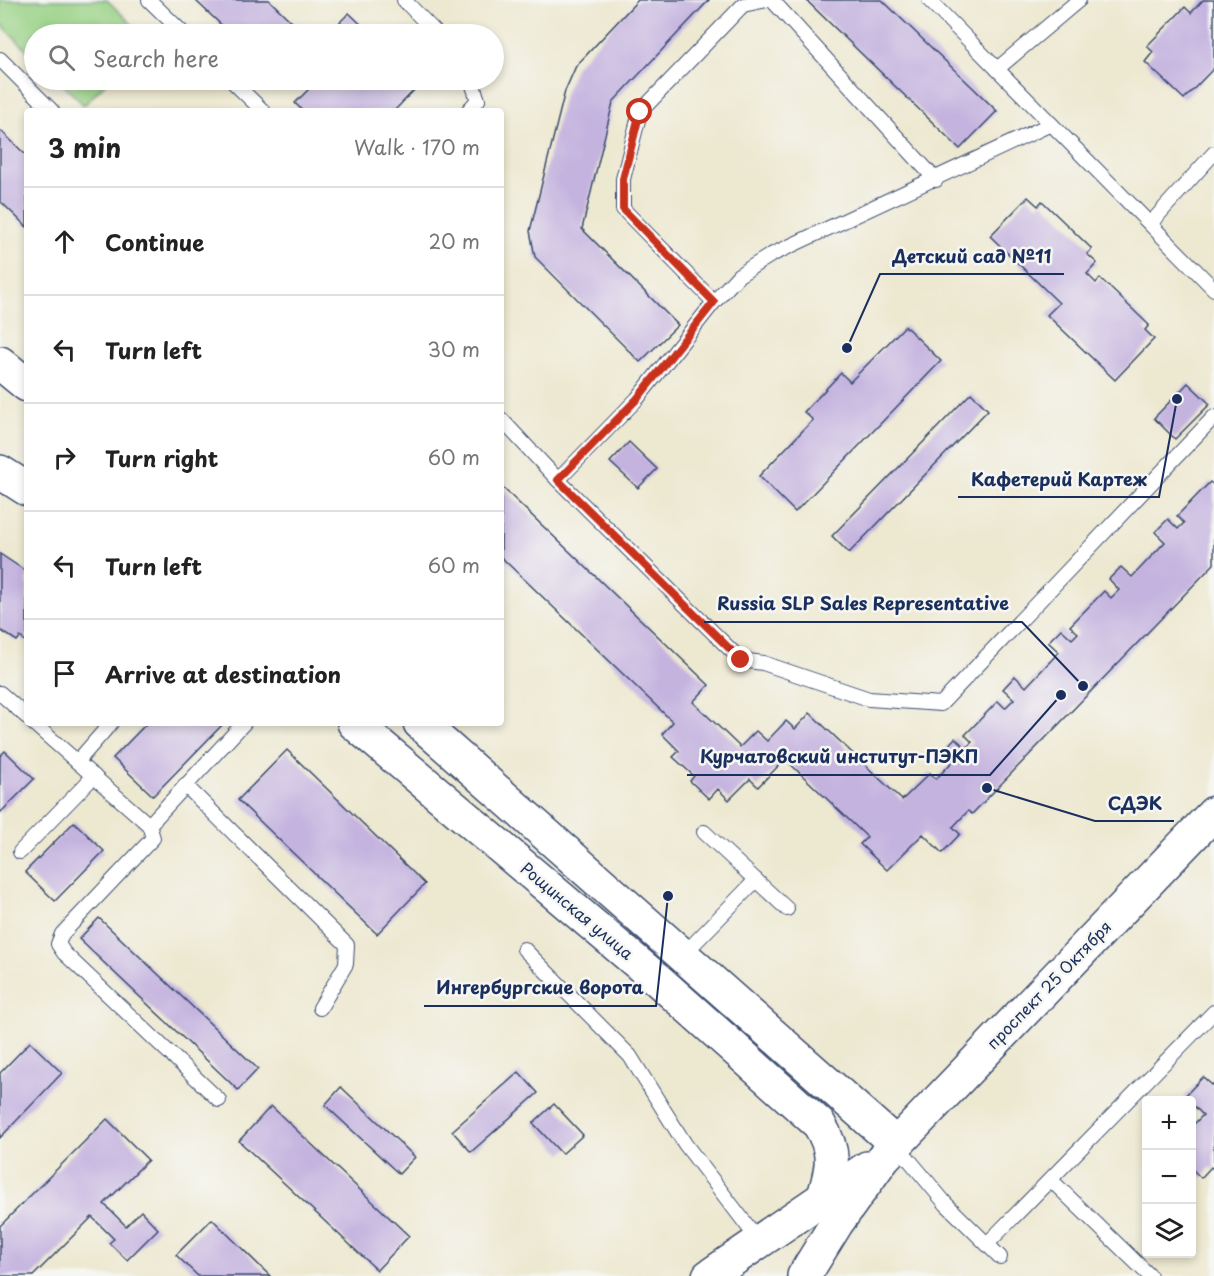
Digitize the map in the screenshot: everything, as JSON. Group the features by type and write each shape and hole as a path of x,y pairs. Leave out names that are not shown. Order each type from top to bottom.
{"street":[{"path":"0,363 24,383"},
{"path":"0,472 24,487"},
{"name":"Рощинская улица","path":"358,726 670,968 890,1150"},
{"name":"Рощинская улица","path":"423,726 670,968 819,1124 829,1140 832,1168 824,1196"},
{"name":"проспект 25 Октября","path":"804,1276 836,1224 890,1150 1214,813"},
{"name":"проспект 25 Октября","path":"709,1276 890,1150"},
{"path":"730,1276 738,1276"}],"lane":[{"path":"148,0 173,24"},
{"path":"404,0 427,24"},
{"path":"714,302 623,209 623,179 640,112 743,5 767,0"},
{"path":"772,0 936,180"},
{"path":"929,0 1214,289"},
{"path":"997,69 1079,0"},
{"path":"0,60 24,84"},
{"path":"31,90 49,108"},
{"path":"241,90 260,108"},
{"path":"471,108 478,100 474,90"},
{"path":"558,480 637,399 714,302 739,275 771,255 936,180 1051,124"},
{"path":"1149,224 1214,153"},
{"path":"504,422 558,480 741,660 763,663 869,699 942,704 1214,417"},
{"path":"0,693 24,714"},
{"path":"36,726 149,825 153,838 62,934 58,944 64,953 219,1100"},
{"path":"77,762 108,726"},
{"path":"149,825 241,726"},
{"path":"20,852 94,776"},
{"path":"185,785 346,945 346,964 320,1008"},
{"path":"704,831 788,909"},
{"path":"670,968 756,880"},
{"path":"524,949 630,1056 685,1144 759,1241"},
{"path":"987,1244 1214,1012"},
{"path":"890,1150 1000,1257"},
{"path":"1051,1180 1150,1276"}],"green space":[{"path":"0,0 107,0 132,24 24,24 24,47 0,23"},
{"path":"68,90 99,90 84,105"}],"building":[{"path":"195,0 269,0 294,24 220,24"},
{"path":"638,0 709,0 613,102 582,229 678,325 640,362 535,257 530,231 565,91 576,66"},
{"path":"806,0 882,0 997,111 960,149"},
{"path":"1203,0 1214,0 1214,68 1184,99 1145,62 1153,52 1147,46 1185,7 1191,13"},
{"path":"349,13 361,24 338,24"},
{"path":"308,90 414,90 397,108 300,108 295,103"},
{"path":"0,130 24,153 24,224 0,201"},
{"path":"1028,197 1038,206 1042,201 1092,249 1087,254 1097,263 1087,274 1096,283 1100,278 1149,325 1145,330 1154,339 1115,380 1047,315 1059,303 990,236"},
{"path":"905,326 941,361 795,512 759,476 813,420 804,412 841,373 850,382"},
{"path":"1188,383 1210,404 1175,439 1154,418"},
{"path":"971,393 988,410 849,553 832,536"},
{"path":"629,442 657,469 638,488 610,462"},
{"path":"1210,482 1214,485 1214,564 972,814 968,811 953,827 960,834 942,853 923,834 887,870 860,844 867,837 785,759 758,787 750,779 729,800 718,789 709,799 690,781 694,776 673,757 679,751 662,734 673,722 504,560 504,489 709,685 693,702 740,747 756,731 767,741 786,721 795,729 810,713 902,800 930,773 936,779 953,761 943,751 955,738 966,748 972,742 965,735 998,701 1005,708 1014,699 1003,689 1015,676 1026,687 1059,652 1048,642 1061,629 1072,639 1078,633 1070,626 1104,591 1111,598 1119,590 1109,579 1121,567 1132,577 1165,542 1155,532 1168,519 1178,529 1184,523 1177,516"},
{"path":"0,554 24,570 24,640 20,637 17,641 0,630"},
{"path":"144,726 221,726 153,796 113,758"},
{"path":"287,750 425,884 377,934 238,800"},
{"path":"5,751 34,779 0,813 0,756"},
{"path":"74,822 104,851 55,901 25,872"},
{"path":"99,918 258,1069 238,1090 79,939"},
{"path":"30,1042 62,1073 0,1138 0,1073"},
{"path":"519,1072 538,1093 471,1152 452,1131"},
{"path":"1203,1077 1212,1085 1214,1083 1214,1170 1211,1167 1201,1178 1196,1173 1196,1122 1203,1115 1196,1108 1196,1096 1185,1096"},
{"path":"341,1087 415,1157 399,1174 325,1105"},
{"path":"554,1104 583,1135 562,1154 533,1123"},
{"path":"271,1106 409,1236 377,1270 239,1141"},
{"path":"107,1119 148,1160 104,1204 126,1226 141,1211 158,1229 127,1260 109,1243 114,1239 92,1217 33,1276 0,1276 0,1226"},
{"path":"212,1219 270,1276 198,1276 176,1255"}],"place":[{"name":"Детский сад №11","path":"847,348"},
{"name":"Кафетерий Картеж","path":"1177,399"},
{"name":"Russia SLP Sales Representative","path":"1083,686"},
{"name":"Курчатовский институт-ПЭКП","path":"1061,695"},
{"name":"СДЭК","path":"987,788"},
{"name":"Ингербургские ворота","path":"668,896"}],"route":[{"path":"640,112 623,179 623,209 714,302 637,399 558,480 741,660"}]}
